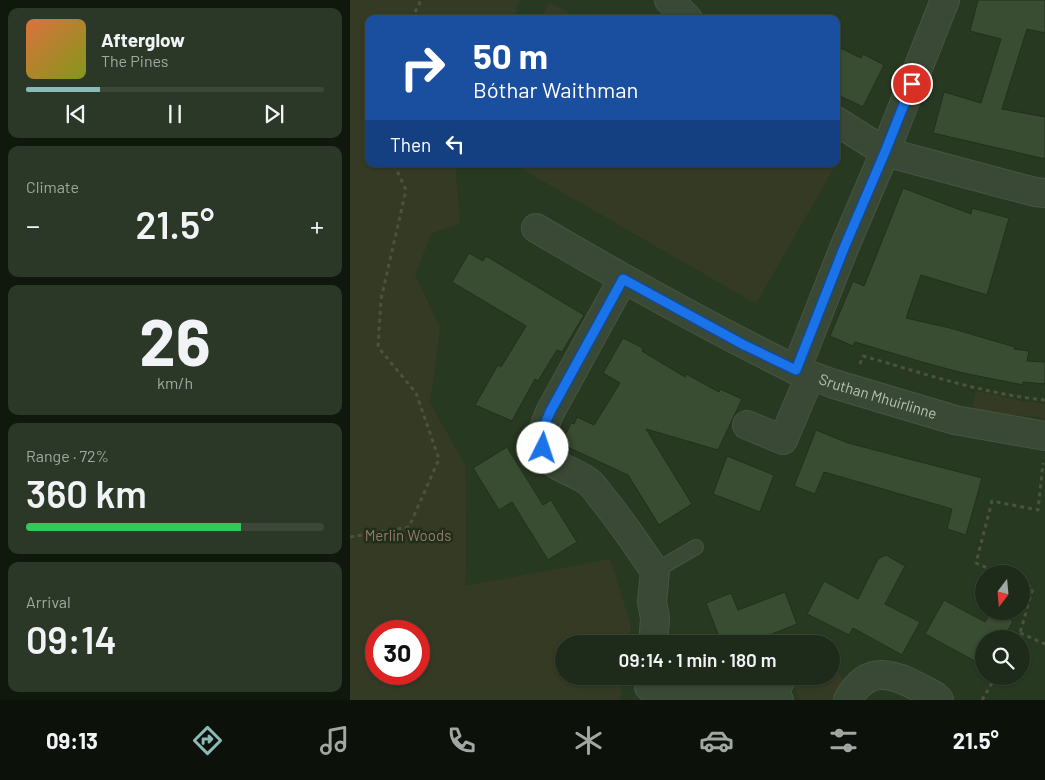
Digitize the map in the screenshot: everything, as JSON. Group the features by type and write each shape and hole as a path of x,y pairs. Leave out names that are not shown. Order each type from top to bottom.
{"street":[{"path":"669,0 684,15"},
{"path":"747,425 783,440 844,248 885,152 945,0"},
{"path":"840,124 885,152 1045,194"},
{"name":"Sruthan Mhuirlinne","path":"536,228 623,279 744,345 803,373 834,384 1044,446"},
{"path":"623,279 550,412 542,430 542,439 546,455 554,464 573,472 590,483 616,515 655,571 652,602 655,618 654,635"},
{"path":"848,700 859,684 872,677 884,675 904,679 939,700"},
{"path":"649,688 667,689 689,686 719,687 734,692 782,692"}],"lane":[{"path":"655,571 696,546"}],"path":[{"path":"414,15 420,5 420,0"},
{"path":"350,537 409,527 439,459 416,393 378,347 381,299 406,190 395,167"},
{"path":"858,370 863,356 961,384 1020,398 1045,400"},
{"path":"982,565 976,562 992,502 1038,510 1044,446"},
{"path":"1030,587 1033,588 1030,598"},
{"path":"1030,637 1045,644"},
{"path":"982,700 991,685"}],"green space":[{"name":"Merlin Woods","path":"350,0 520,0 514,15 365,15 365,167 457,167 460,224 432,233 415,274 440,328 430,403 465,465 465,586 610,559 631,625 629,635 555,635 555,685 622,685 620,700 350,700"},
{"path":"550,2 572,15 542,15"},
{"path":"518,167 834,167 756,304"},
{"path":"976,391 1045,404 1045,419 977,412 973,409"},
{"path":"840,674 846,688 837,700 800,700 796,685 840,685"}],"building":[{"path":"978,0 1045,0 1045,33 1027,29 1002,109 1045,117 1045,159 933,133 944,92 981,103 1001,39 970,31"},
{"path":"840,48 861,58 863,54 884,65 863,107 840,96"},
{"path":"903,188 971,214 972,208 1009,218 987,295 921,275 906,318 950,328 1015,347 1014,349 1029,351 1027,361 1045,362 1045,384 1023,382 1023,385 963,373 855,342 853,346 830,336 853,281 864,286"},
{"path":"469,253 483,261 486,256 584,315 562,352 557,350 538,381 535,379 512,421 475,405 498,365 501,367 526,326 452,282"},
{"path":"623,338 643,348 642,351 685,377 686,374 719,392 720,389 742,399 718,450 646,429 692,504 659,525 628,475 561,444 571,423 574,424 577,417 594,425 620,383 603,373"},
{"path":"816,430 848,443 982,478 966,535 947,529 952,509 824,472 815,494 794,486"},
{"path":"507,447 543,505 551,500 577,542 548,560 512,502 499,510 473,468"},
{"path":"727,456 774,475 760,512 713,494"},
{"path":"886,555 905,566 885,604 920,622 902,655 853,628 849,635 807,614 824,581 858,599 878,559"},
{"path":"785,592 797,624 770,635 718,635 706,603 731,593 738,610"},
{"path":"944,600 975,617 975,620 985,622 986,620 1013,621 1008,630 975,630 975,661 925,634"}],"route":[{"path":"543,448 542,430 550,412 623,279 744,345 796,370 912,84"}]}
